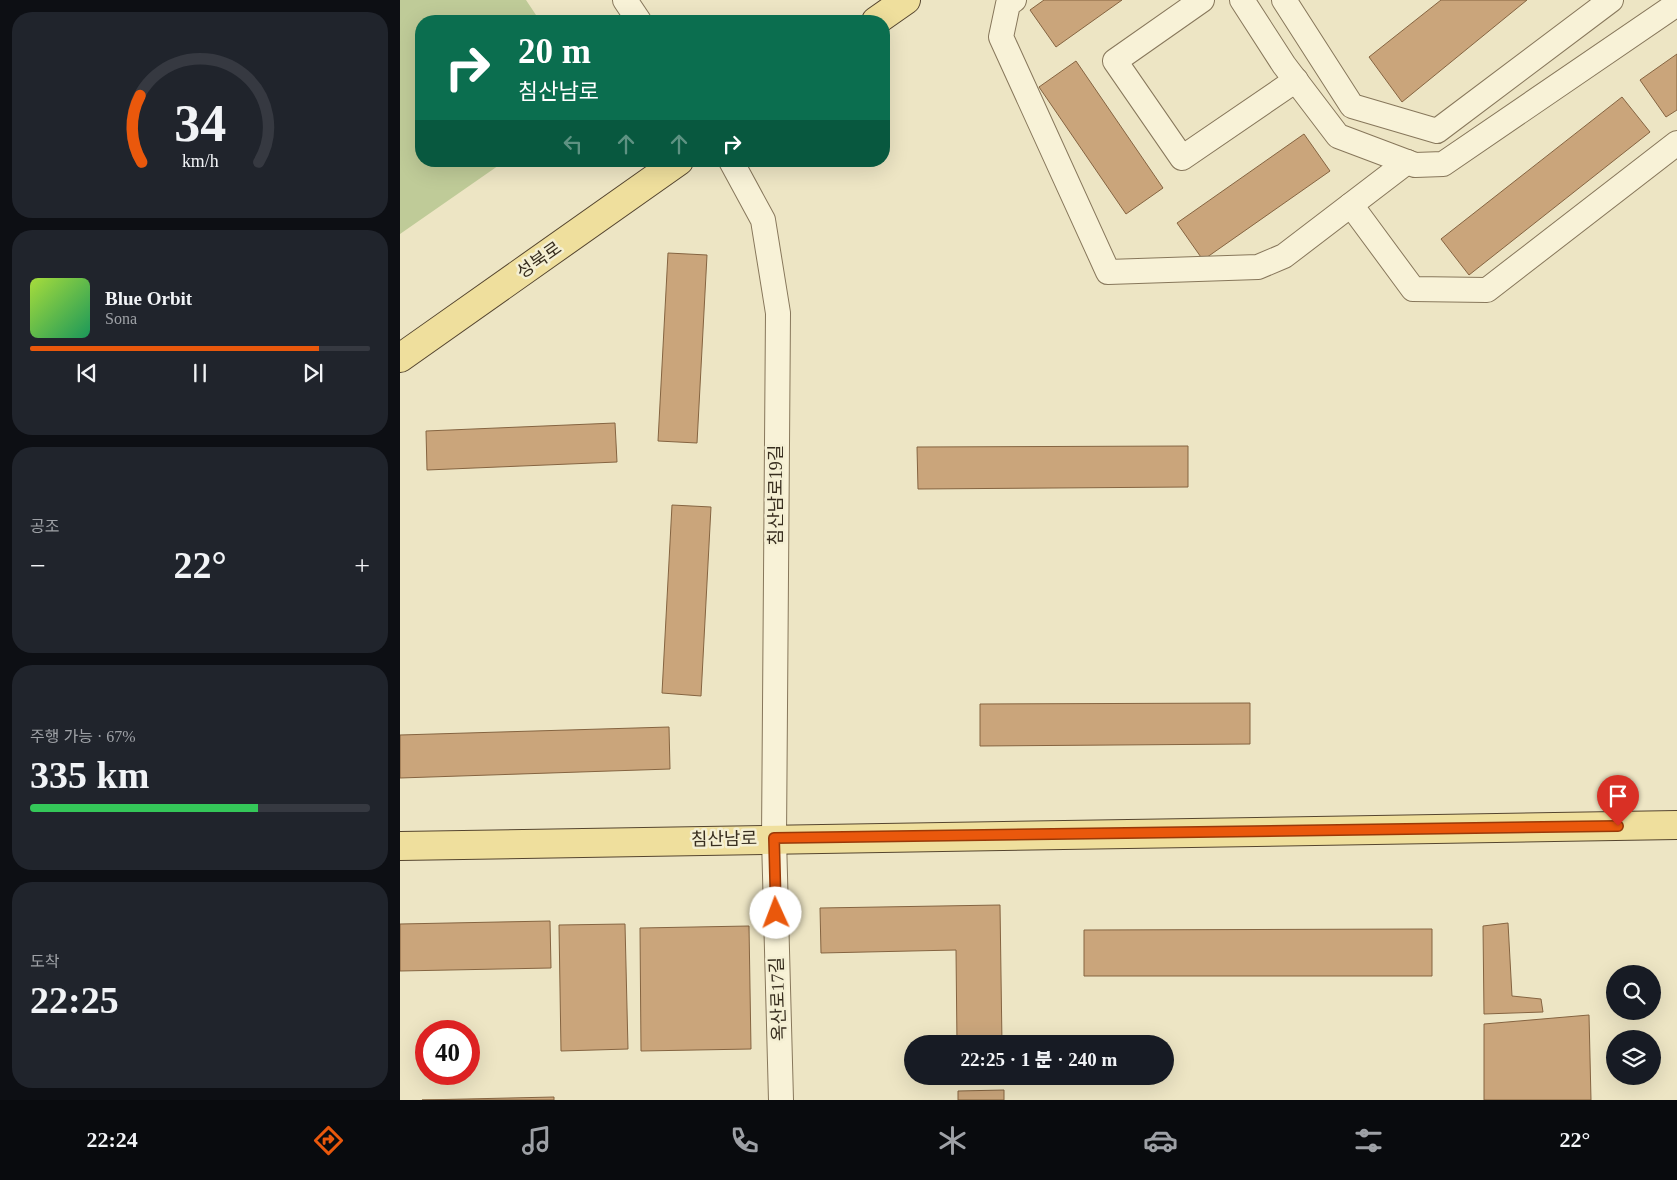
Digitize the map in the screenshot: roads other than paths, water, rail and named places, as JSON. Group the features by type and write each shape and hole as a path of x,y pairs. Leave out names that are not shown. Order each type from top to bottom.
{"main road":[{"path":"885,15 906,0"},
{"name":"성북로","path":"400,358 671,167"},
{"name":"침산남로","path":"400,846 774,838 1677,825"}],"street":[{"path":"625,0 635,15"},
{"path":"1014,0 1008,4 1001,37 1108,272 1258,267 1284,256 1407,162"},
{"path":"1202,0 1115,62 1182,158 1296,80"},
{"path":"1242,0 1296,80 1338,136 1415,165 1443,164 1677,4"},
{"path":"1284,0 1352,106 1437,132 1611,0"},
{"path":"1351,205 1413,289 1487,290 1677,143"},
{"name":"침산남로19길","path":"734,167 763,220 778,313 774,838"},
{"name":"옥산로17길","path":"774,838 781,1100"}]}
